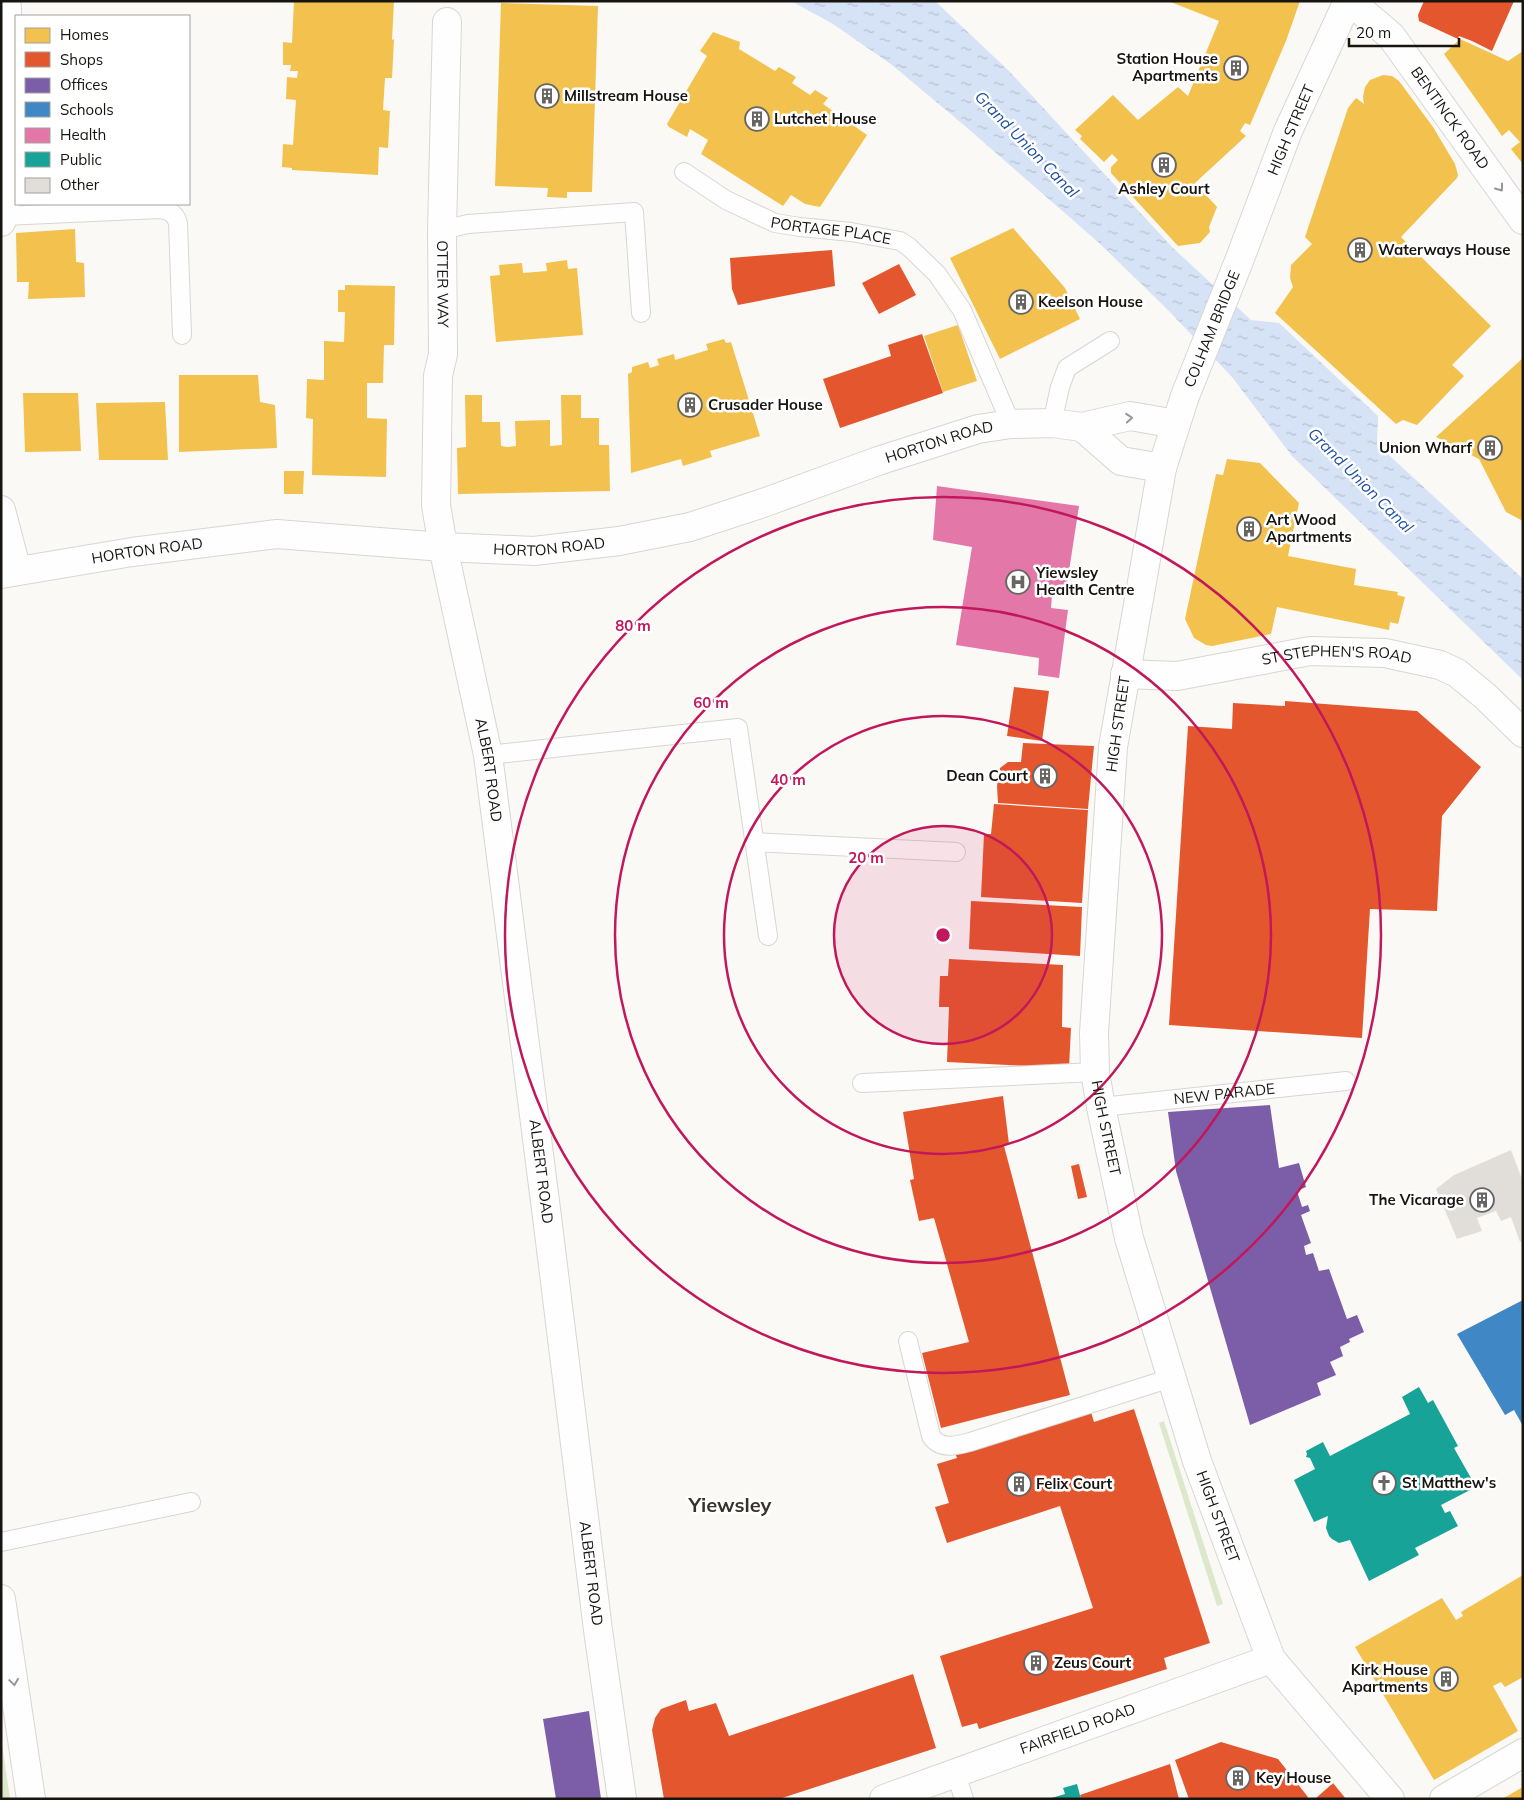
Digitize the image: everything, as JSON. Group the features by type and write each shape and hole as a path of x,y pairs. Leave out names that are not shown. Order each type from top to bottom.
{"street":[{"name":"BENTINCK ROAD","path":"1349,1 1391,36 1523,220"},
{"name":"HIGH STREET","path":"1239,261 1288,132 1349,1"},
{"path":"3,219 8,184 12,48 7,7"},
{"name":"OTTER WAY","path":"443,547 436,505 438,376 442,354 442,230 447,22"},
{"name":"COLHAM BRIDGE","path":"1185,396 1239,261"},
{"name":"HIGH STREET","path":"1185,396 1162,468 1113,747 1094,1026 1095,1072 1129,1238 1197,1461 1271,1659 1390,1799"},
{"name":"HORTON ROAD","path":"9,572 132,552 277,534 443,547 534,551 619,541 690,527 878,461 978,429 1011,424 1052,423 1082,427 1130,416 1176,424"},
{"path":"1082,427 1121,461 1162,468"},
{"path":"1,510 9,572"},
{"name":"ALBERT ROAD","path":"443,547 488,755 598,1630 622,1799"},
{"name":"ST STEPHEN'S ROAD","path":"1125,674 1177,676 1310,651 1384,653 1440,665 1457,673 1485,696 1523,733"},
{"path":"1,1599 31,1799"},
{"name":"FAIRFIELD ROAD","path":"884,1799 960,1786 1271,1659"},
{"path":"1444,1799 1523,1753"}],"lane":[{"name":"PORTAGE PLACE","path":"684,172 726,200 775,223 851,232 900,241 910,247 938,274 962,310 1011,424"},
{"path":"3,219 160,209 173,213 178,223 182,335"},
{"path":"442,230 468,224 634,212 641,313"},
{"path":"1052,423 1067,368 1110,341"},
{"path":"488,755 738,728 768,936"},
{"path":"754,842 956,852"},
{"path":"862,1083 1095,1072"},
{"name":"NEW PARADE","path":"1101,1107 1346,1082"},
{"path":"908,1341 931,1436 938,1444 945,1446 970,1442 1171,1378"},
{"path":"1,1542 190,1502"}],"green space":[{"path":"1164,1421 1223,1604 1217,1606 1159,1423"},
{"path":"1,1737 10,1799 1,1799"}],"water":[{"name":"Grand Union Canal","path":"791,1 935,1 1010,72 1173,248 1251,320 1279,323 1378,416 1377,444 1523,579 1523,680 1292,456 1232,377 1165,307 1098,242 892,65 833,24"}],"building: Homes":[{"path":"294,1 394,1 392,78 385,78 383,110 390,111 388,148 379,147 378,175 292,170 292,168 282,167 283,144 293,145 296,100 286,99 287,77 297,78 298,71 290,71 291,65 283,65 283,42 292,43"},
{"name":"Ashley Court","path":"1168,1 1300,1 1286,41 1250,125 1245,123 1240,131 1246,136 1195,183 1217,207 1209,227 1210,232 1200,243 1178,246 1111,173 1111,167 1118,160 1112,154 1104,162 1080,139 1082,136 1075,130 1113,95 1138,120 1178,87 1188,96 1219,21"},
{"name":"Millstream House","path":"501,3 598,6 592,192 567,192 567,198 547,197 548,188 495,186"},
{"name":"Lutchet House","path":"713,32 740,42 739,49 775,71 779,67 796,77 792,83 810,95 815,90 828,98 823,104 867,135 820,207 805,204 791,195 783,206 701,154 708,140 690,129 687,137 667,124 707,56 700,51"},
{"path":"1460,39 1508,61 1523,51 1523,164 1511,149 1520,142 1509,130 1502,136 1444,54"},
{"name":"Waterways House","path":"1383,75 1392,76 1399,81 1433,127 1455,164 1458,175 1401,237 1491,326 1452,365 1464,376 1417,425 1403,420 1396,424 1275,313 1293,287 1290,278 1291,265 1312,244 1305,237 1348,108 1356,98 1364,104 1365,87 1370,80"},
{"name":"Keelson House","path":"1013,228 1065,288 1080,319 1000,359 950,258"},
{"path":"75,229 76,262 84,263 85,297 28,299 29,282 17,282 16,233"},
{"path":"567,260 568,269 577,268 583,335 496,342 490,276 500,275 499,265 522,263 523,273 547,271 546,263"},
{"path":"345,285 395,286 394,345 384,345 383,383 367,383 367,418 387,419 386,477 312,475 313,419 306,418 307,379 324,380 324,341 344,342 345,312 338,312 338,290 345,290"},
{"path":"958,325 977,381 943,392 924,336"},
{"name":"Crusader House","path":"724,339 726,343 731,342 760,436 710,451 712,457 683,466 681,459 631,473 628,374 632,372 632,367 648,362 650,368 659,365 657,359 674,354 675,360 708,350 706,344"},
{"name":"Union Wharf","path":"1523,358 1523,521 1506,512 1479,459 1436,437"},
{"path":"179,375 258,375 260,402 275,405 277,448 179,452"},
{"path":"23,393 78,393 81,451 25,452"},
{"path":"465,395 482,395 482,422 500,422 501,446 508,447 516,446 515,421 550,420 550,446 562,445 561,395 581,395 581,418 599,418 599,445 609,445 610,491 458,494 457,448 466,447"},
{"path":"165,402 168,460 99,460 96,403"},
{"name":"Art Wood Apartments","path":"1227,459 1260,463 1299,503 1288,556 1356,569 1354,585 1398,592 1397,595 1405,597 1398,624 1390,622 1389,630 1277,607 1271,634 1212,646 1206,645 1194,638 1185,619 1216,474 1223,475"},
{"path":"284,471 304,471 303,494 284,494"},
{"name":"Kirk House Apartments","path":"1523,1575 1523,1677 1505,1687 1501,1682 1493,1686 1518,1731 1434,1780 1355,1647 1442,1598 1456,1620 1463,1616 1461,1612"},
{"path":"1523,1787 1523,1799 1502,1799"}],"building: Shops":[{"path":"1424,1 1514,1 1492,51 1459,36 1458,39 1419,21 1418,15"},
{"path":"832,250 835,286 738,305 732,289 730,258"},
{"path":"899,264 916,295 879,314 862,283"},
{"path":"922,334 943,393 840,428 823,379 891,356 888,345"},
{"path":"1014,687 1049,691 1042,741 1007,736"},
{"path":"1285,701 1417,711 1481,767 1442,816 1437,911 1370,909 1362,1038 1169,1025 1188,726 1232,729 1233,703 1285,706"},
{"name":"Dean Court","path":"1023,743 1094,746 1088,809 998,803 997,786 1000,768 1008,762 1021,762"},
{"path":"994,804 1088,810 1082,903 981,897 984,834 991,834"},
{"path":"971,901 1082,907 1080,956 969,949"},
{"path":"949,959 1063,965 1062,1027 1071,1028 1069,1068 947,1062 949,1007 939,1007 940,976 948,976"},
{"path":"1003,1096 1009,1144 1004,1146 1070,1395 941,1428 922,1353 969,1342 934,1218 919,1221 910,1180 914,1179 903,1112"},
{"path":"1079,1164 1087,1197 1078,1199 1071,1166"},
{"path":"1090,1409 1094,1422 1134,1409 1210,1643 1164,1658 1167,1669 979,1729 977,1723 962,1727 940,1656 1093,1608 1060,1506 947,1543 935,1507 949,1503 937,1464 957,1458 955,1453"},
{"path":"913,1674 936,1748 779,1799 664,1799 652,1730 655,1718 661,1709 686,1700 689,1711 716,1703 729,1736"},
{"name":"Key House","path":"1221,1742 1278,1759 1308,1797 1306,1799 1189,1799 1175,1760"},
{"path":"1170,1764 1179,1799 1081,1799 1080,1795"},
{"path":"1333,1783 1346,1799 1315,1799"}],"building: Offices":[{"path":"1270,1105 1279,1168 1299,1163 1306,1187 1297,1191 1302,1207 1308,1205 1310,1211 1301,1215 1311,1243 1304,1246 1306,1255 1313,1253 1319,1271 1329,1269 1347,1319 1357,1315 1364,1332 1349,1339 1350,1342 1340,1347 1343,1356 1330,1362 1336,1375 1317,1383 1321,1395 1250,1425 1176,1171 1168,1112"},
{"path":"589,1711 601,1799 556,1799 543,1719"}],"building: Schools":[{"path":"1523,1300 1523,1426 1514,1410 1505,1415 1457,1334"}],"building: Health":[{"path":"937,486 1079,506 1065,597 1052,595 1051,608 1068,610 1059,678 1038,675 1039,658 956,645 972,547 933,540"}],"building: Public":[{"name":"St Matthew's","path":"1419,1387 1428,1403 1433,1400 1458,1446 1454,1448 1476,1487 1441,1505 1445,1513 1450,1511 1458,1526 1415,1548 1419,1555 1369,1581 1350,1540 1339,1543 1329,1536 1326,1528 1328,1516 1314,1522 1294,1480 1315,1469 1310,1458 1306,1457 1306,1451 1323,1442 1330,1456 1410,1414 1402,1397"},
{"path":"1077,1784 1081,1799 1048,1799 1065,1794 1063,1788"}],"building: Other":[{"name":"The Vicarage","path":"1511,1150 1523,1182 1523,1241 1520,1242 1511,1217 1501,1221 1496,1211 1477,1218 1482,1231 1457,1239 1436,1189 1454,1175"}],"place":[{"name":"Station House Apartments","path":"1236,68"},
{"name":"Millstream House","path":"547,96"},
{"name":"Lutchet House","path":"757,119"},
{"name":"Ashley Court","path":"1164,165"},
{"name":"Waterways House","path":"1360,250"},
{"name":"Keelson House","path":"1021,302"},
{"name":"Crusader House","path":"690,405"},
{"name":"Union Wharf","path":"1490,448"},
{"name":"Art Wood Apartments","path":"1249,529"},
{"name":"Yiewsley Health Centre","path":"1018,582"},
{"name":"Dean Court","path":"1045,776"},
{"name":"The Vicarage","path":"1482,1200"},
{"name":"St Matthew's","path":"1384,1483"},
{"name":"Felix Court","path":"1019,1484"},
{"name":"Zeus Court","path":"1036,1663"},
{"name":"Kirk House Apartments","path":"1446,1679"},
{"name":"Key House","path":"1238,1778"}],"district":[{"name":"Yiewsley","path":"730,1505"}]}
